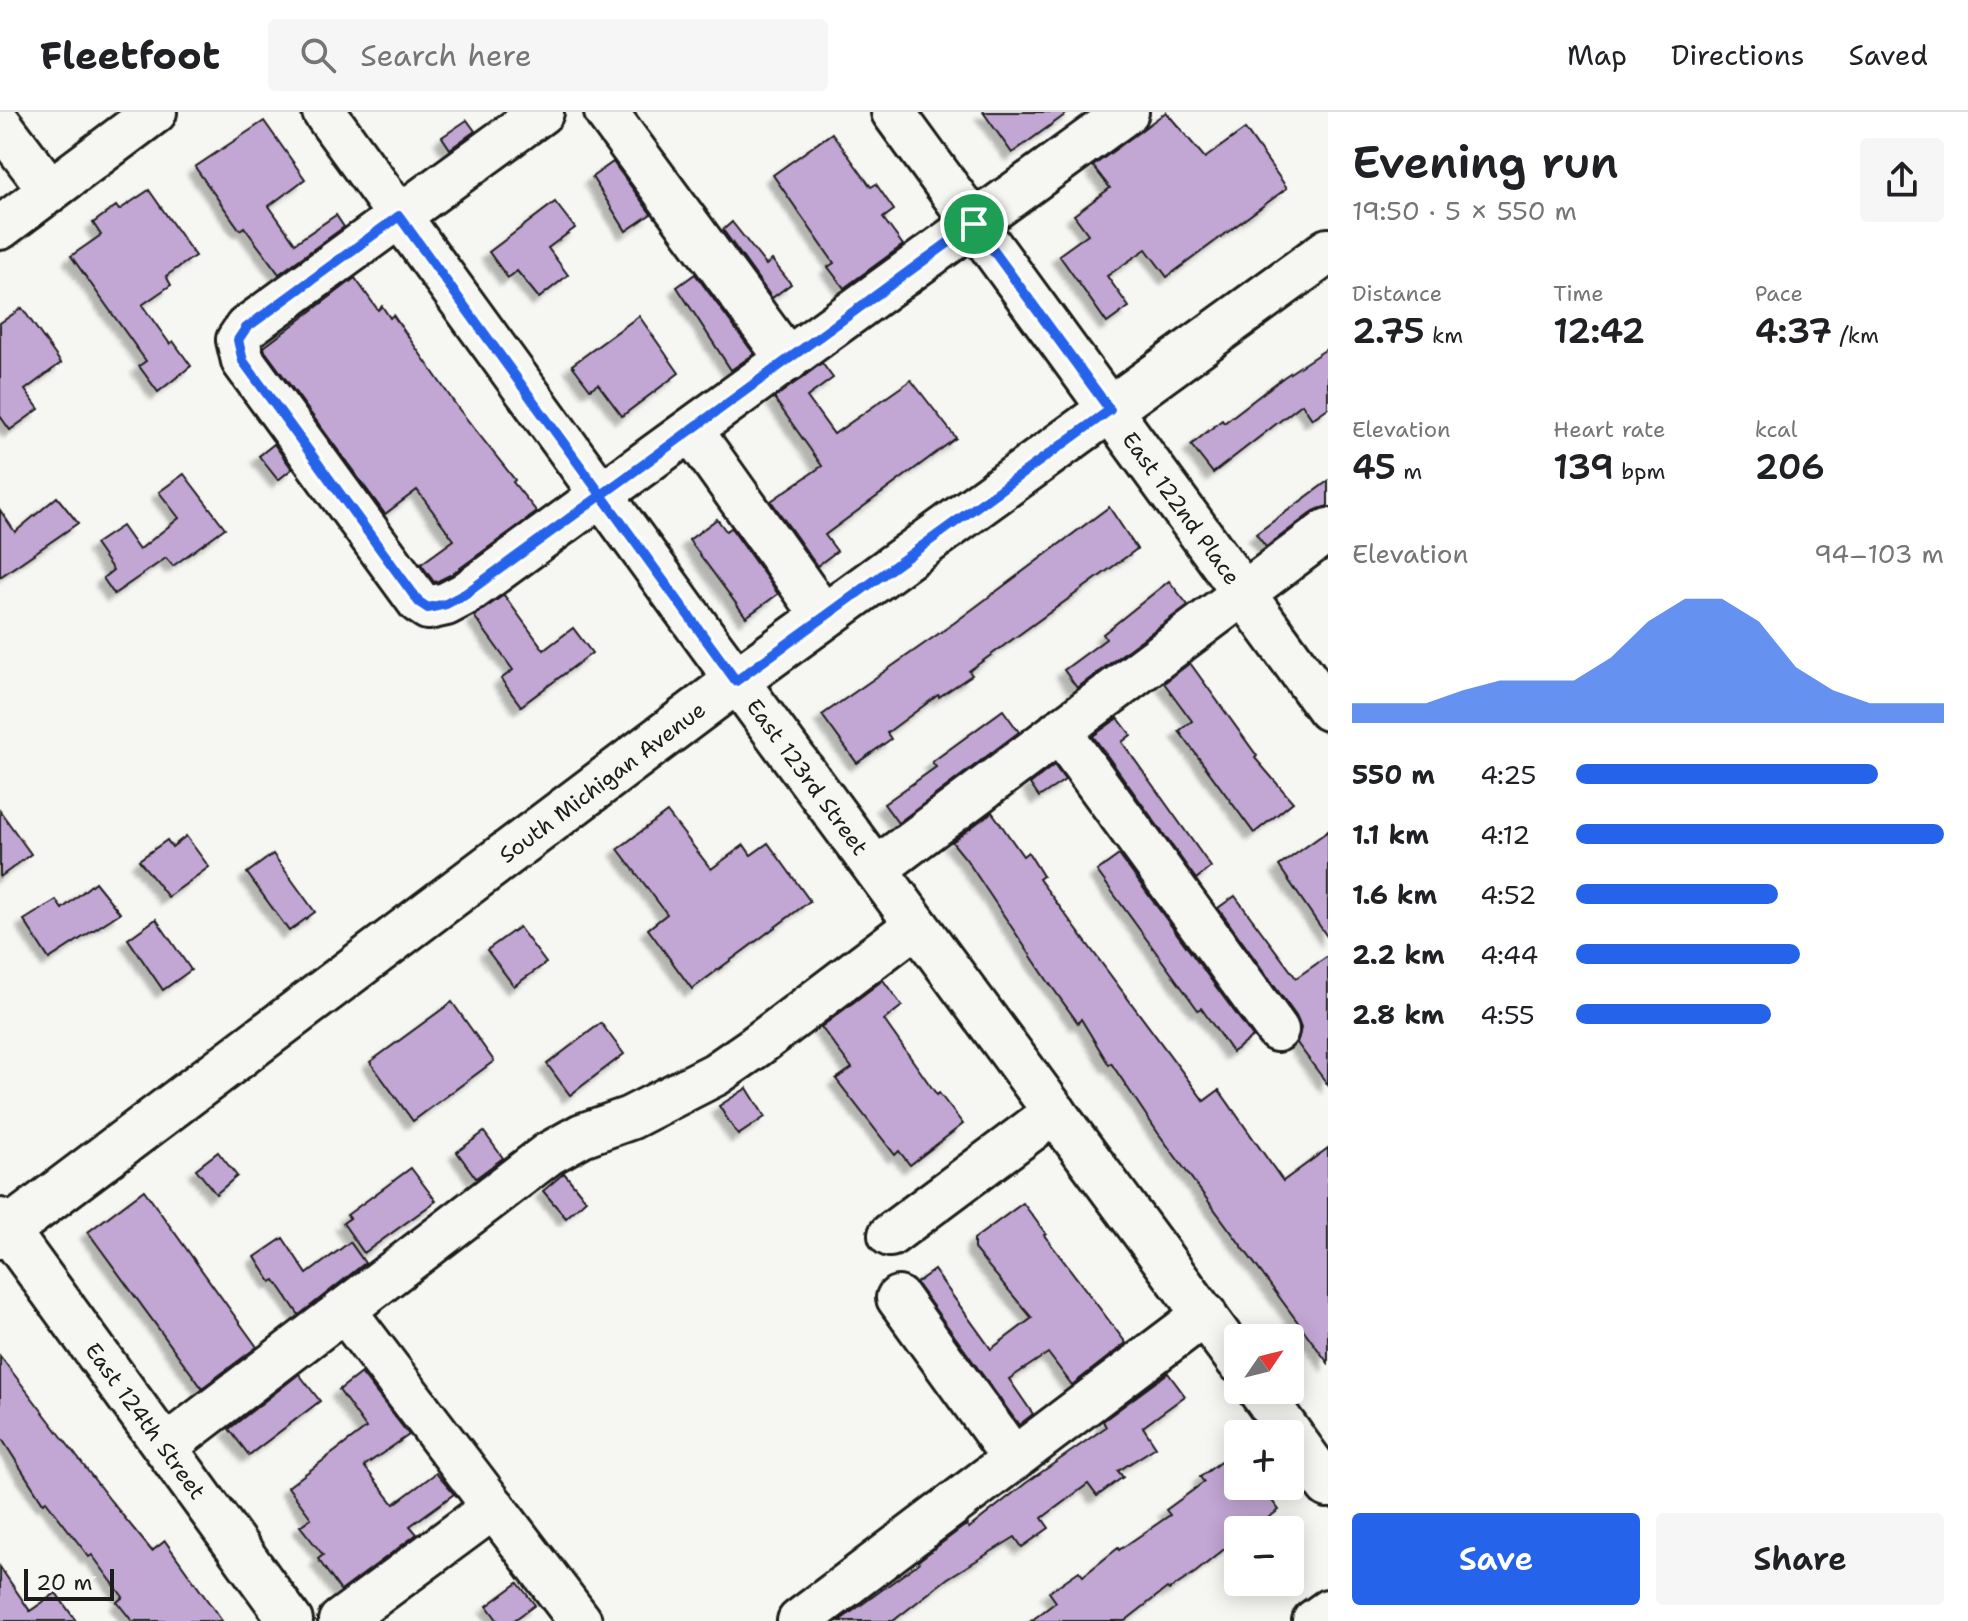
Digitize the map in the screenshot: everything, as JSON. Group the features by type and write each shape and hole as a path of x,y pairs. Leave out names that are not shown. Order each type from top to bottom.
{"main road":[{"name":"South Michigan Avenue","path":"3,1229 736,681 1328,251"}],"street":[{"path":"0,228 155,112"},
{"name":"East 123rd Street","path":"324,112 736,681 1224,1341"},
{"path":"542,112 246,328 238,340 243,361 419,602 428,608 446,604 465,594 1127,112"},
{"path":"606,112 788,360"},
{"name":"East 122nd Place","path":"893,112 1328,709"},
{"path":"0,124 50,190"},
{"path":"691,430 824,617"},
{"path":"876,869 1328,530"},
{"path":"1059,731 1277,1030"},
{"path":"165,1447 548,1154 582,1135 630,1118 716,1074 916,925"},
{"path":"890,1235 1055,1112"},
{"name":"East 124th Street","path":"3,1229 291,1621"},
{"path":"898,1298 1014,1459"},
{"path":"344,1310 580,1621"},
{"path":"799,1621 1205,1314"},
{"path":"1269,1404 1328,1486"},
{"path":"340,1621 494,1507"},
{"path":"1314,1621 1328,1611"}],"building":[{"path":"983,112 1069,112 1012,153"},
{"path":"1166,112 1205,158 1245,129 1287,188 1167,277 1146,249 1107,276 1129,307 1107,323 1059,255 1088,234 1074,215 1110,188 1093,166"},
{"path":"467,120 475,131 450,149 442,137"},
{"path":"264,121 305,179 269,206 295,243 336,215 344,227 279,274 244,227 240,230 195,167"},
{"path":"832,133 871,187 876,184 894,210 883,218 903,245 844,288 828,267 834,263 773,175"},
{"path":"613,162 651,214 626,231 592,177"},
{"path":"149,190 195,256 166,276 171,285 142,305 170,344 173,341 191,366 158,392 139,366 146,361 71,256 101,235 93,223 116,206 119,210"},
{"path":"555,202 575,228 548,248 568,275 539,298 517,271 508,278 489,252"},
{"path":"732,222 766,265 772,260 791,284 772,298 723,230"},
{"path":"695,274 754,354 731,370 677,287"},
{"path":"355,278 378,310 382,306 390,318 393,315 458,408 537,512 438,581 434,582 421,564 454,540 417,490 385,514 265,351 264,347"},
{"path":"22,308 61,363 25,390 39,409 10,430 0,416 0,323"},
{"path":"639,316 679,373 622,416 598,384 590,389 572,365"},
{"path":"1328,348 1328,408 1312,419 1302,404 1213,473 1191,445 1222,420 1224,423"},
{"path":"822,363 833,378 807,397 834,434 911,380 956,438 825,535 837,551 817,566 771,501 822,466 774,398"},
{"path":"274,444 292,469 278,480 259,456"},
{"path":"184,474 225,528 173,566 166,558 114,594 103,578 113,570 95,544 122,526 139,550 179,518 159,492"},
{"path":"1328,481 1328,506 1314,511 1266,547 1256,534"},
{"path":"57,497 78,523 0,577 0,510 15,532"},
{"path":"1109,507 1137,549 969,671 972,675 938,695 887,733 891,739 857,763 822,715 954,623"},
{"path":"717,519 726,531 731,528 778,594 746,617 689,540"},
{"path":"1169,581 1188,605 1077,688 1064,670 1106,639 1103,634"},
{"path":"504,595 544,650 573,628 592,653 521,706 501,679 513,670 474,616"},
{"path":"1190,663 1257,756 1255,758 1293,802 1254,833 1179,731 1192,721 1164,683"},
{"path":"1003,710 1019,732 898,823 884,804 936,767 932,762"},
{"path":"1118,718 1131,735 1122,742 1211,867 1196,879 1093,736"},
{"path":"1054,765 1065,780 1039,797 1030,784"},
{"path":"0,811 31,854 0,877"},
{"path":"667,812 711,869 744,845 751,855 768,843 810,901 692,989 648,929 667,914 618,849"},
{"path":"992,812 1023,856 1028,852 1043,876 1039,879 1204,1101 1219,1090 1283,1181 1328,1148 1328,1363 1304,1331 1304,1324 1299,1324 1158,1133 1111,1063 1109,1065 1081,1019 1078,1023 952,842"},
{"path":"1328,831 1328,938 1279,866"},
{"path":"186,836 209,867 168,897 139,860 167,840 172,847"},
{"path":"273,854 315,912 289,931 247,873"},
{"path":"1119,855 1253,1037 1232,1052 1097,871"},
{"path":"95,882 120,913 49,959 24,920 56,900 62,909"},
{"path":"1235,896 1296,978 1328,956 1328,1085 1297,1043 1301,1028 1296,1016 1218,908"},
{"path":"156,919 191,970 163,990 128,939"},
{"path":"519,927 546,963 514,986 487,950"},
{"path":"883,980 902,1006 884,1020 937,1095 939,1093 963,1124 910,1165 899,1151 895,1155 836,1079 852,1068 821,1027"},
{"path":"452,1002 494,1061 413,1121 370,1062"},
{"path":"601,1023 624,1054 570,1095 547,1064"},
{"path":"747,1088 765,1117 738,1135 719,1106"},
{"path":"484,1132 503,1158 476,1178 457,1152"},
{"path":"218,1152 237,1176 216,1194 196,1169"},
{"path":"411,1168 436,1201 364,1253 343,1223 350,1218 347,1215"},
{"path":"564,1173 586,1200 566,1218 543,1191"},
{"path":"144,1190 257,1347 202,1388 88,1232"},
{"path":"1023,1203 1126,1343 1072,1385 1048,1353 1009,1379 1033,1414 1019,1425 916,1283 934,1270 991,1349 1032,1318 974,1249 974,1239"},
{"path":"283,1238 307,1274 350,1242 365,1263 299,1315 255,1257"},
{"path":"0,1356 152,1551 165,1541 222,1621 132,1621 117,1602 123,1597 92,1555 89,1557 46,1501 43,1503 0,1436"},
{"path":"361,1373 409,1435 364,1466 394,1504 436,1473 454,1494 410,1526 417,1534 341,1591 318,1559 323,1555 300,1526 311,1518 288,1487 366,1428 339,1390"},
{"path":"1168,1373 1185,1396 1143,1427 1156,1447 1118,1471 1123,1477 1097,1496 1088,1484 1042,1518 1049,1528 1022,1547 1015,1537 948,1578 893,1621 839,1621 963,1527 967,1525 969,1528 1106,1427 1103,1421"},
{"path":"299,1374 320,1401 249,1455 229,1429"},
{"path":"1224,1459 1224,1500 1272,1500 1279,1510 1271,1516 1224,1516 1224,1549 1125,1621 1031,1621 1056,1602 1049,1592 1079,1571 1083,1576 1118,1548 1170,1515 1166,1510 1204,1482 1200,1477"},
{"path":"0,1567 30,1611 56,1593 76,1621 0,1621"},
{"path":"518,1583 535,1605 513,1621 498,1621 487,1606"}],"route":[{"path":"974,224 637,470 602,495 465,594 446,604 428,608 419,602 243,361 238,340 246,328 399,216 602,495 736,681 1110,410 974,224"}]}
